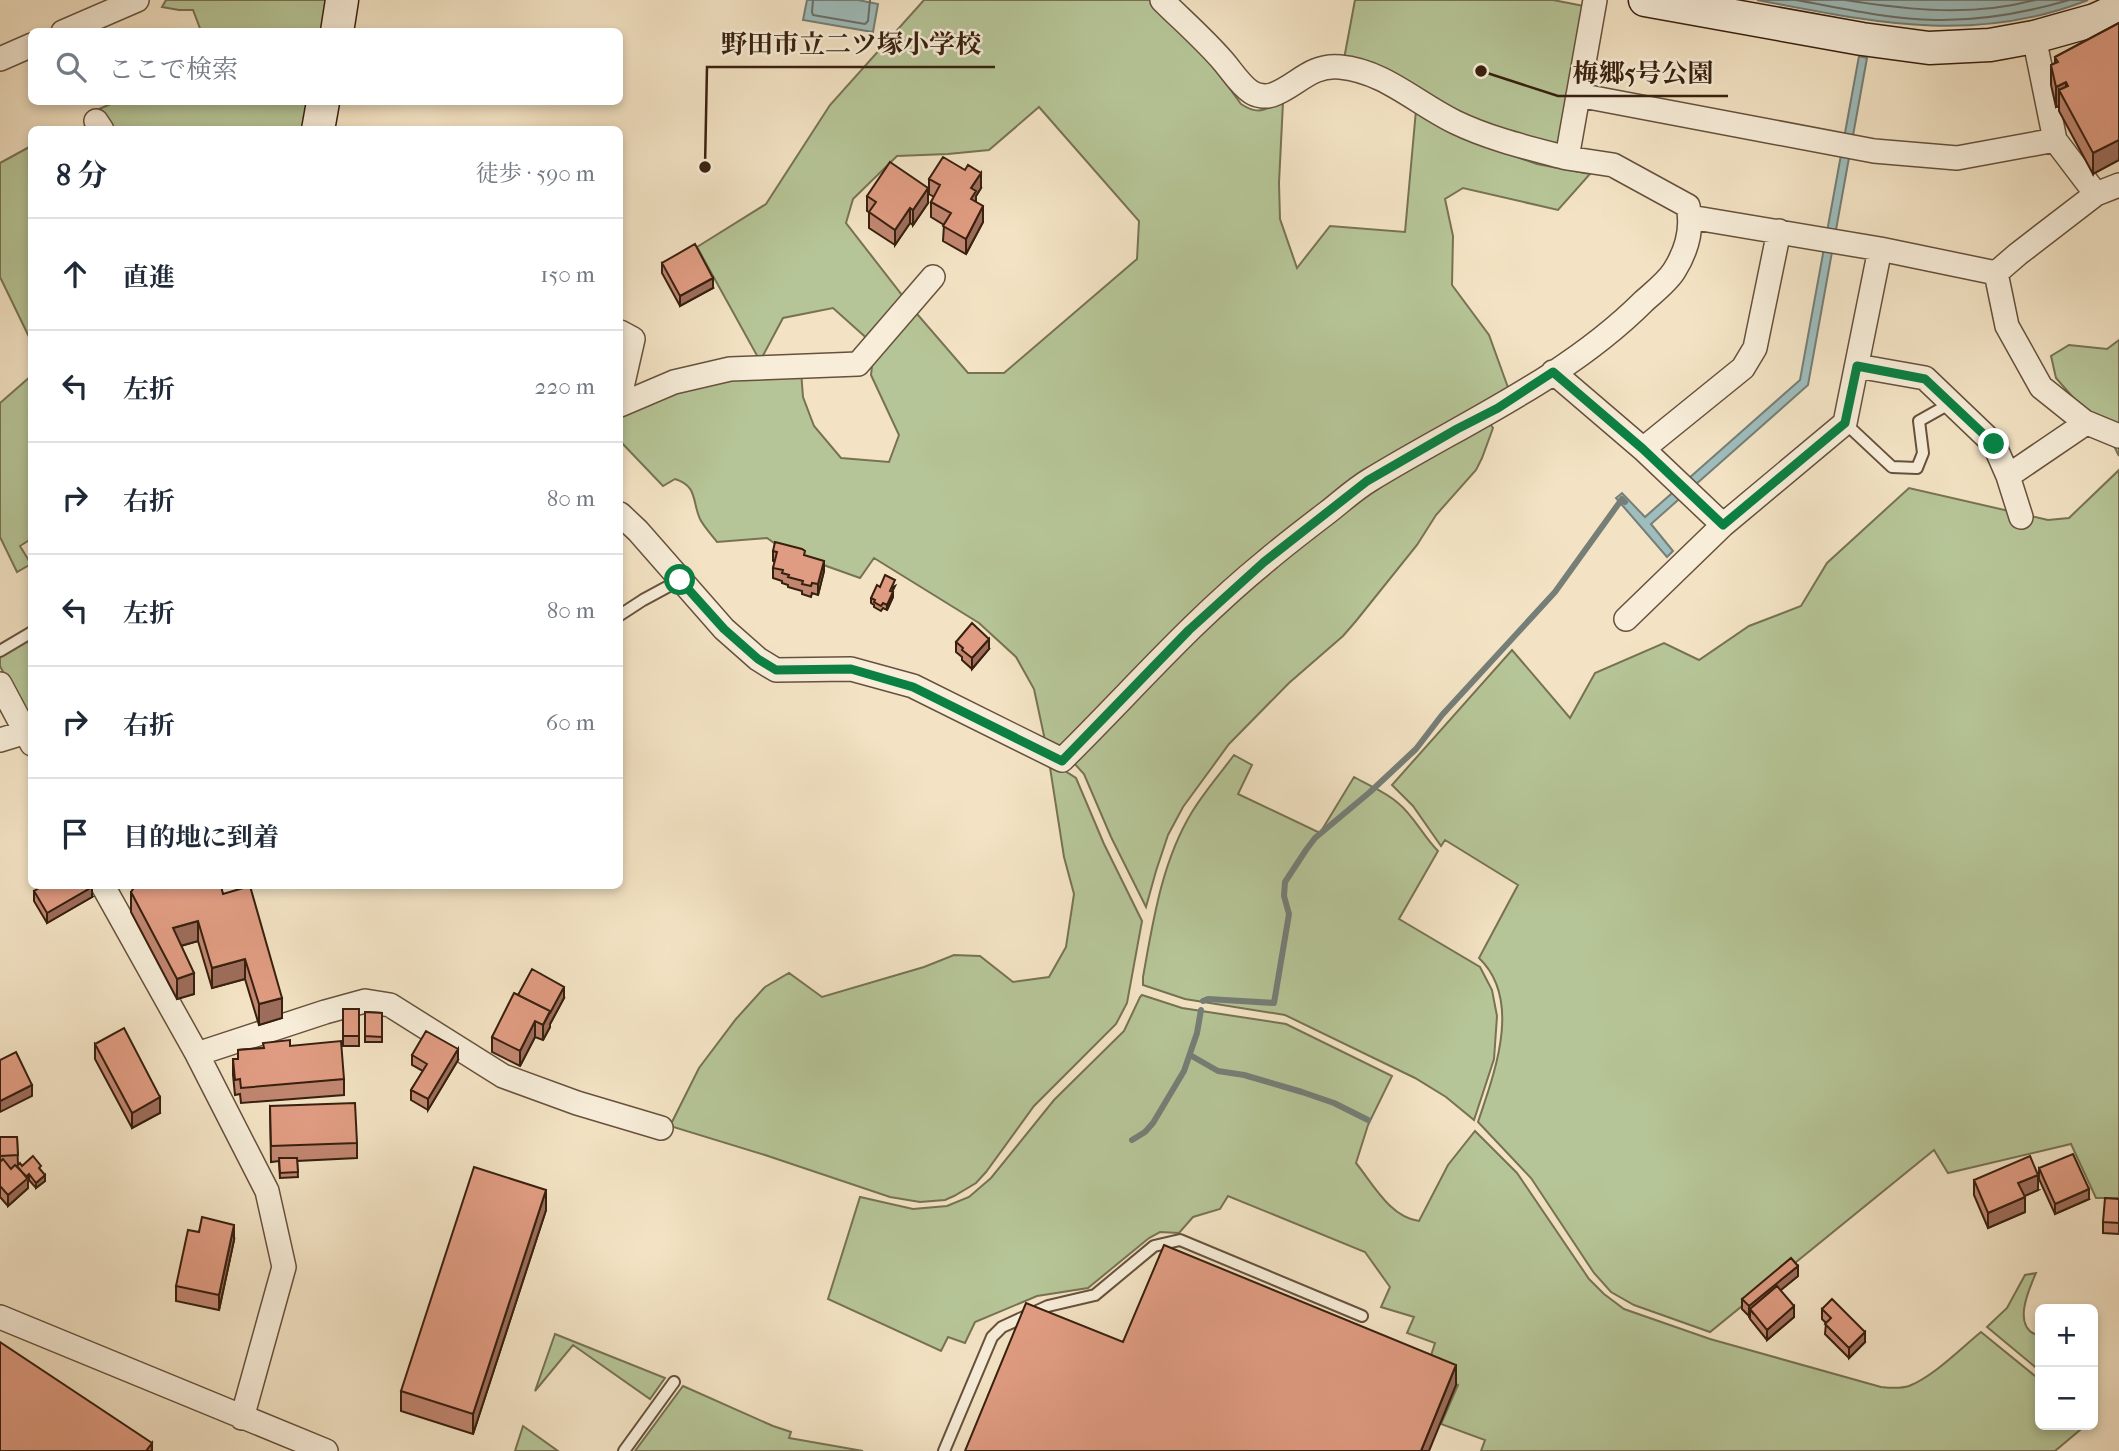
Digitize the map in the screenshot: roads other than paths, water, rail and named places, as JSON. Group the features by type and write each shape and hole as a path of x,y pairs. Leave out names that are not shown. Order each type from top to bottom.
{"street":[{"path":"72,28 137,0"},
{"path":"338,28 342,0"},
{"path":"623,517 724,629 758,659 776,670 851,669 913,687 1062,761 1189,630 1264,562 1367,481 1498,408 1620,325 1673,273 1688,241 1688,206 1613,165 1567,158 1507,142 1455,122 1375,75 1354,69 1338,66 1323,68 1309,73 1272,95 1262,96 1251,92 1162,0"},
{"path":"1567,158 1595,0"},
{"path":"1645,0 1929,48 1990,45 2034,37 2095,20 2119,9"},
{"path":"2034,37 2055,140 2096,194"},
{"path":"0,59 28,47"},
{"path":"1577,95 1874,151 1957,158 2055,140"},
{"path":"319,126 322,105"},
{"path":"1996,273 2096,194 2119,185"},
{"path":"1690,218 1881,249 1996,273"},
{"path":"1643,449 1743,368 1755,348 1779,231"},
{"path":"1626,619 1723,525 1845,423 1881,249"},
{"path":"1996,273 2007,327 2041,387 2085,422 2119,436"},
{"path":"623,404 674,382 719,371 858,364 933,277"},
{"path":"623,334 633,339 623,383"},
{"path":"1857,366 1925,379 1994,444 2021,517"},
{"path":"1553,372 1643,449 1723,525"},
{"path":"2007,476 2085,422"},
{"path":"0,684 28,736"},
{"path":"0,740 28,738"},
{"path":"105,889 197,1054 267,1191 285,1267 242,1418"},
{"path":"197,1054 365,1001 390,1005 503,1076 577,1103 661,1128"},
{"path":"0,1317 326,1451"}],"lane":[{"path":"1845,423 1892,467 1916,468 1923,453 1919,421 1951,403"},
{"path":"623,613 680,580"},
{"path":"0,651 28,634"},
{"path":"944,1451 992,1337 1002,1327 1048,1306 1095,1295 1154,1246 1180,1240 1362,1316"},
{"path":"624,1451 674,1382"}],"water":[{"path":"807,0 858,0 878,4 873,32 803,20"},
{"path":"1757,0 2088,0 2046,14 1963,26 1882,22"},
{"path":"1859,56 1867,58 1808,385 1651,524 1673,551 1667,557 1616,498 1622,493 1645,517 1800,380"}],"waterway":[{"path":"1203,1001 1208,999 1274,1003 1289,914 1284,896 1285,882 1306,850 1315,838 1416,749 1442,715 1555,592 1622,499 1625,502"},
{"path":"1132,1140 1153,1123 1184,1071 1197,1033 1201,1010"},
{"path":"1190,1055 1218,1071 1244,1075 1302,1092 1334,1103 1368,1120"}],"place":[{"name":"梅郷5号公園","path":"1481,71"},
{"name":"野田市立二ツ塚小学校","path":"705,167"}]}
